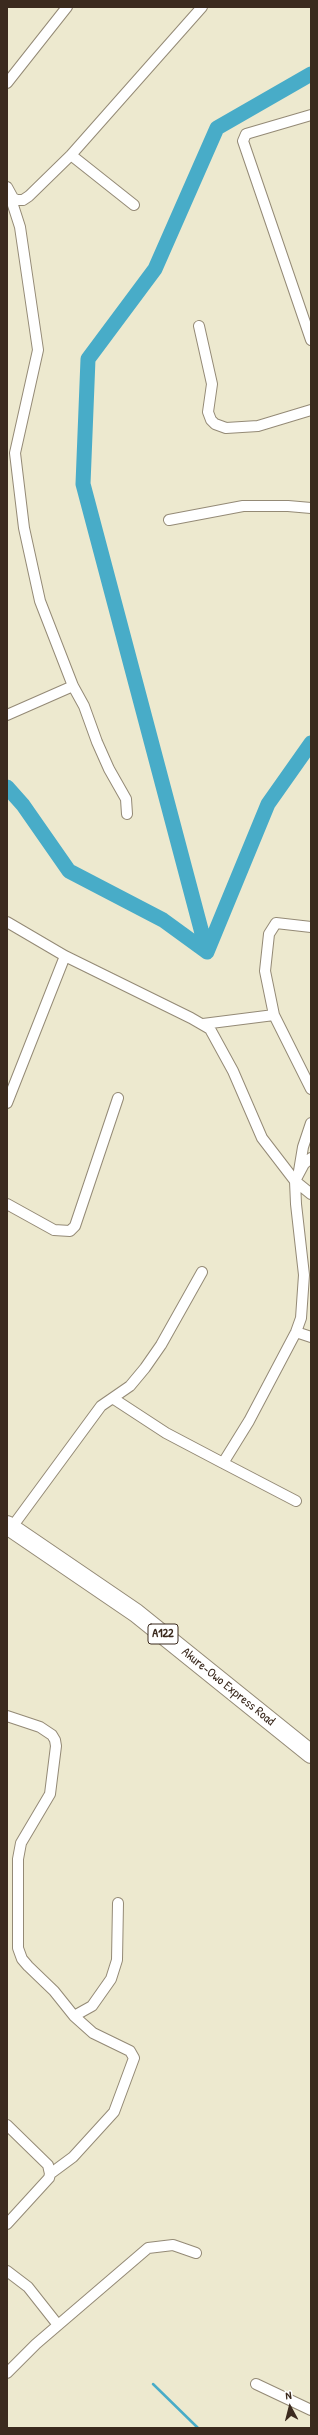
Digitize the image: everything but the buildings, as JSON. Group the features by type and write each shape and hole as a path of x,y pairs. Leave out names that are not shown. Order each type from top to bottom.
{"highway":[{"name":"Akure-Owo Express Road","path":"9,1526 136,1613 311,1754"}],"street":[{"path":"7,83 67,7"},
{"path":"10,200 23,200 29,196 71,155 202,7"},
{"path":"311,115 246,134 243,141 311,340"},
{"path":"71,155 134,205"},
{"path":"7,187 20,227 38,350 15,453 24,528 40,601 73,686 84,706 109,769 126,799 127,814"},
{"path":"199,326 212,384 208,412 211,420 215,424 226,428 258,426 311,410"},
{"path":"169,520 243,506 288,506 311,508"},
{"path":"7,715 73,686"},
{"path":"7,922 65,956 203,1024 210,1029 222,1050 262,1138 297,1176 311,1194"},
{"path":"310,1084 274,1015 265,971 266,954 272,928 276,923 311,926"},
{"path":"7,1103 65,956"},
{"path":"203,1024 274,1015"},
{"path":"7,1204 54,1230 70,1230 75,1226 118,1098"},
{"path":"223,1463 249,1421 296,1332 301,1318 304,1275 296,1204 297,1176 303,1147 311,1123"},
{"path":"297,1176 311,1158"},
{"path":"9,1526 101,1406 114,1399 130,1386 157,1351 202,1272"},
{"path":"296,1332 311,1337"},
{"path":"114,1399 166,1433 296,1501"},
{"path":"7,1716 40,1727 52,1735 55,1740 50,1794 24,1835 18,1859 19,1954 28,1966 54,1991 74,2016 93,2033 130,2050 134,2058 114,2112 73,2157 50,2174 49,2178 7,2224"},
{"path":"74,2016 92,2006 111,1979 117,1960 118,1902"},
{"path":"7,2125 48,2165 50,2174"},
{"path":"7,2373 58,2325 148,2248 173,2245 196,2253"},
{"path":"7,2271 28,2287 58,2325"},
{"path":"256,2384 311,2410"}],"waterway":[{"path":"207,952 83,484 88,359 155,269 217,128 311,74"},
{"path":"7,787 23,805 69,871 163,920 207,952 268,804 311,743"},
{"path":"153,2384 198,2428"}]}
